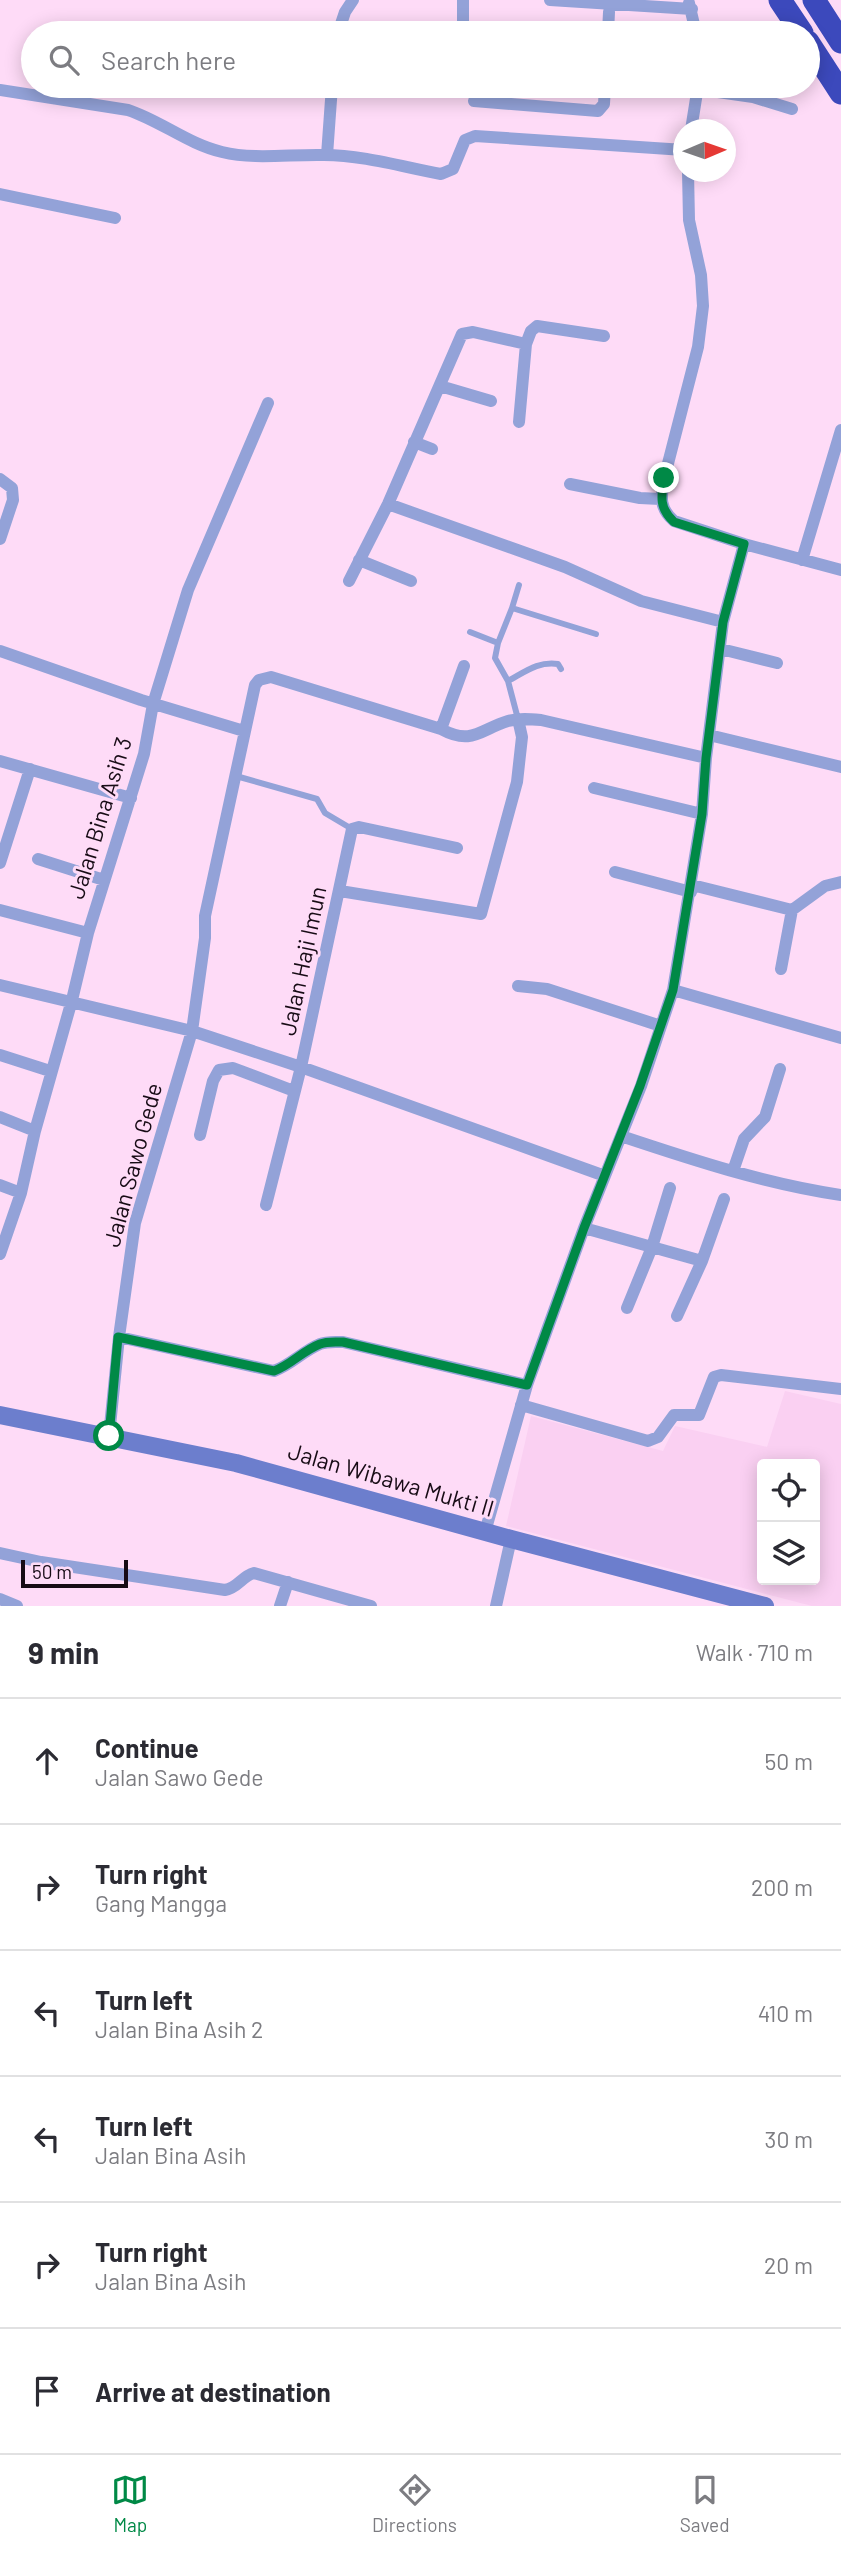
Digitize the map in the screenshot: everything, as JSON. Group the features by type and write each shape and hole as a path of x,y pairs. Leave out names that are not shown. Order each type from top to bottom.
{"highway":[{"path":"780,0 794,21"},
{"path":"814,0 841,42"},
{"path":"820,61 841,93"}],"main road":[{"name":"Jalan Wibawa Mukti II","path":"0,1415 236,1463 765,1606"}],"street":[{"path":"342,21 352,0"},
{"path":"463,0 463,21"},
{"path":"550,0 690,4"},
{"path":"609,12 609,21"},
{"path":"0,90 21,93"},
{"path":"51,98 141,114 201,147 225,153 256,156 327,155 441,174 453,169 465,140 475,136 673,149"},
{"path":"327,155 331,98"},
{"path":"474,101 598,111 604,104 604,98"},
{"path":"693,119 696,98"},
{"path":"756,98 792,109"},
{"path":"688,182 690,220 701,275 703,306 698,347 660,499 665,514 674,522 841,570"},
{"path":"0,194 115,218"},
{"path":"519,422 526,344 531,331 537,326 604,336"},
{"path":"349,581 388,503 462,334 472,332 526,344"},
{"path":"440,387 491,401"},
{"name":"Jalan Bina Asih 3","path":"0,1254 21,1193 50,1071 72,1000 88,933 144,754 153,704 195,571 268,403"},
{"path":"802,560 841,430"},
{"path":"414,442 432,449"},
{"path":"0,478 12,488 13,500 0,539"},
{"path":"570,484 640,498 660,499"},
{"path":"388,503 565,567 641,601 723,622"},
{"path":"485,1532 527,1385 673,990 702,814 706,758 723,622 744,544"},
{"path":"359,560 411,581"},
{"path":"721,649 777,663"},
{"path":"0,651 153,704 244,731"},
{"path":"441,729 464,666"},
{"name":"Jalan Sawo Gede","path":"109,1436 118,1337 135,1223 192,1031 205,938 205,916 255,685 259,680 271,677 441,729 452,735 466,737 480,735 505,722 518,719"},
{"path":"340,891 481,914 517,782 522,737 518,719 541,720 706,758"},
{"path":"709,734 841,767"},
{"path":"0,761 131,798"},
{"path":"0,863 30,769"},
{"path":"594,788 702,814"},
{"path":"352,829 359,827 457,848"},
{"name":"Jalan Haji Imun","path":"266,1205 301,1067 352,829"},
{"path":"38,859 104,880"},
{"path":"615,872 792,909"},
{"path":"781,969 792,909 825,886 841,882"},
{"path":"0,911 88,933"},
{"path":"0,985 72,1000 192,1031 301,1067 605,1176"},
{"path":"518,986 547,989 661,1026"},
{"path":"673,990 841,1038"},
{"path":"0,1055 50,1071"},
{"path":"200,1135 213,1081 219,1070 233,1068 294,1091"},
{"path":"733,1171 744,1139 765,1118 780,1069"},
{"path":"0,1117 35,1131"},
{"path":"621,1136 733,1171 809,1191 841,1195"},
{"path":"0,1185 21,1193"},
{"path":"627,1308 652,1247 670,1188"},
{"path":"677,1317 702,1261 724,1199"},
{"path":"584,1228 702,1261"},
{"path":"118,1337 274,1371 287,1366 301,1354 322,1343 343,1342 527,1385"},
{"path":"521,1405 648,1441 658,1437 674,1415 699,1415 714,1377 721,1375 841,1389"},
{"path":"496,1606 511,1539"},
{"path":"0,1553 41,1562 225,1590 236,1587 246,1575 254,1573 343,1606"},
{"path":"290,1587 364,1605"},
{"path":"280,1606 290,1587"},
{"path":"0,1599 18,1606"}],"lane":[{"path":"518,719 508,681 495,658 519,585"},
{"path":"512,608 596,634"},
{"path":"470,632 498,643"},
{"path":"508,681 546,662 558,664 561,669"},
{"path":"236,776 317,799 325,813 352,829"}],"shaded area":[{"path":"785,1391 841,1404 841,1606 812,1606 506,1526 531,1416 663,1451 675,1426 767,1447"}],"route":[{"path":"109,1436 118,1337 274,1371 287,1366 301,1354 322,1343 343,1342 527,1385 584,1228 655,1046 673,990 702,814 706,758 723,622 744,544 674,522 665,514 660,499 664,478"}]}
